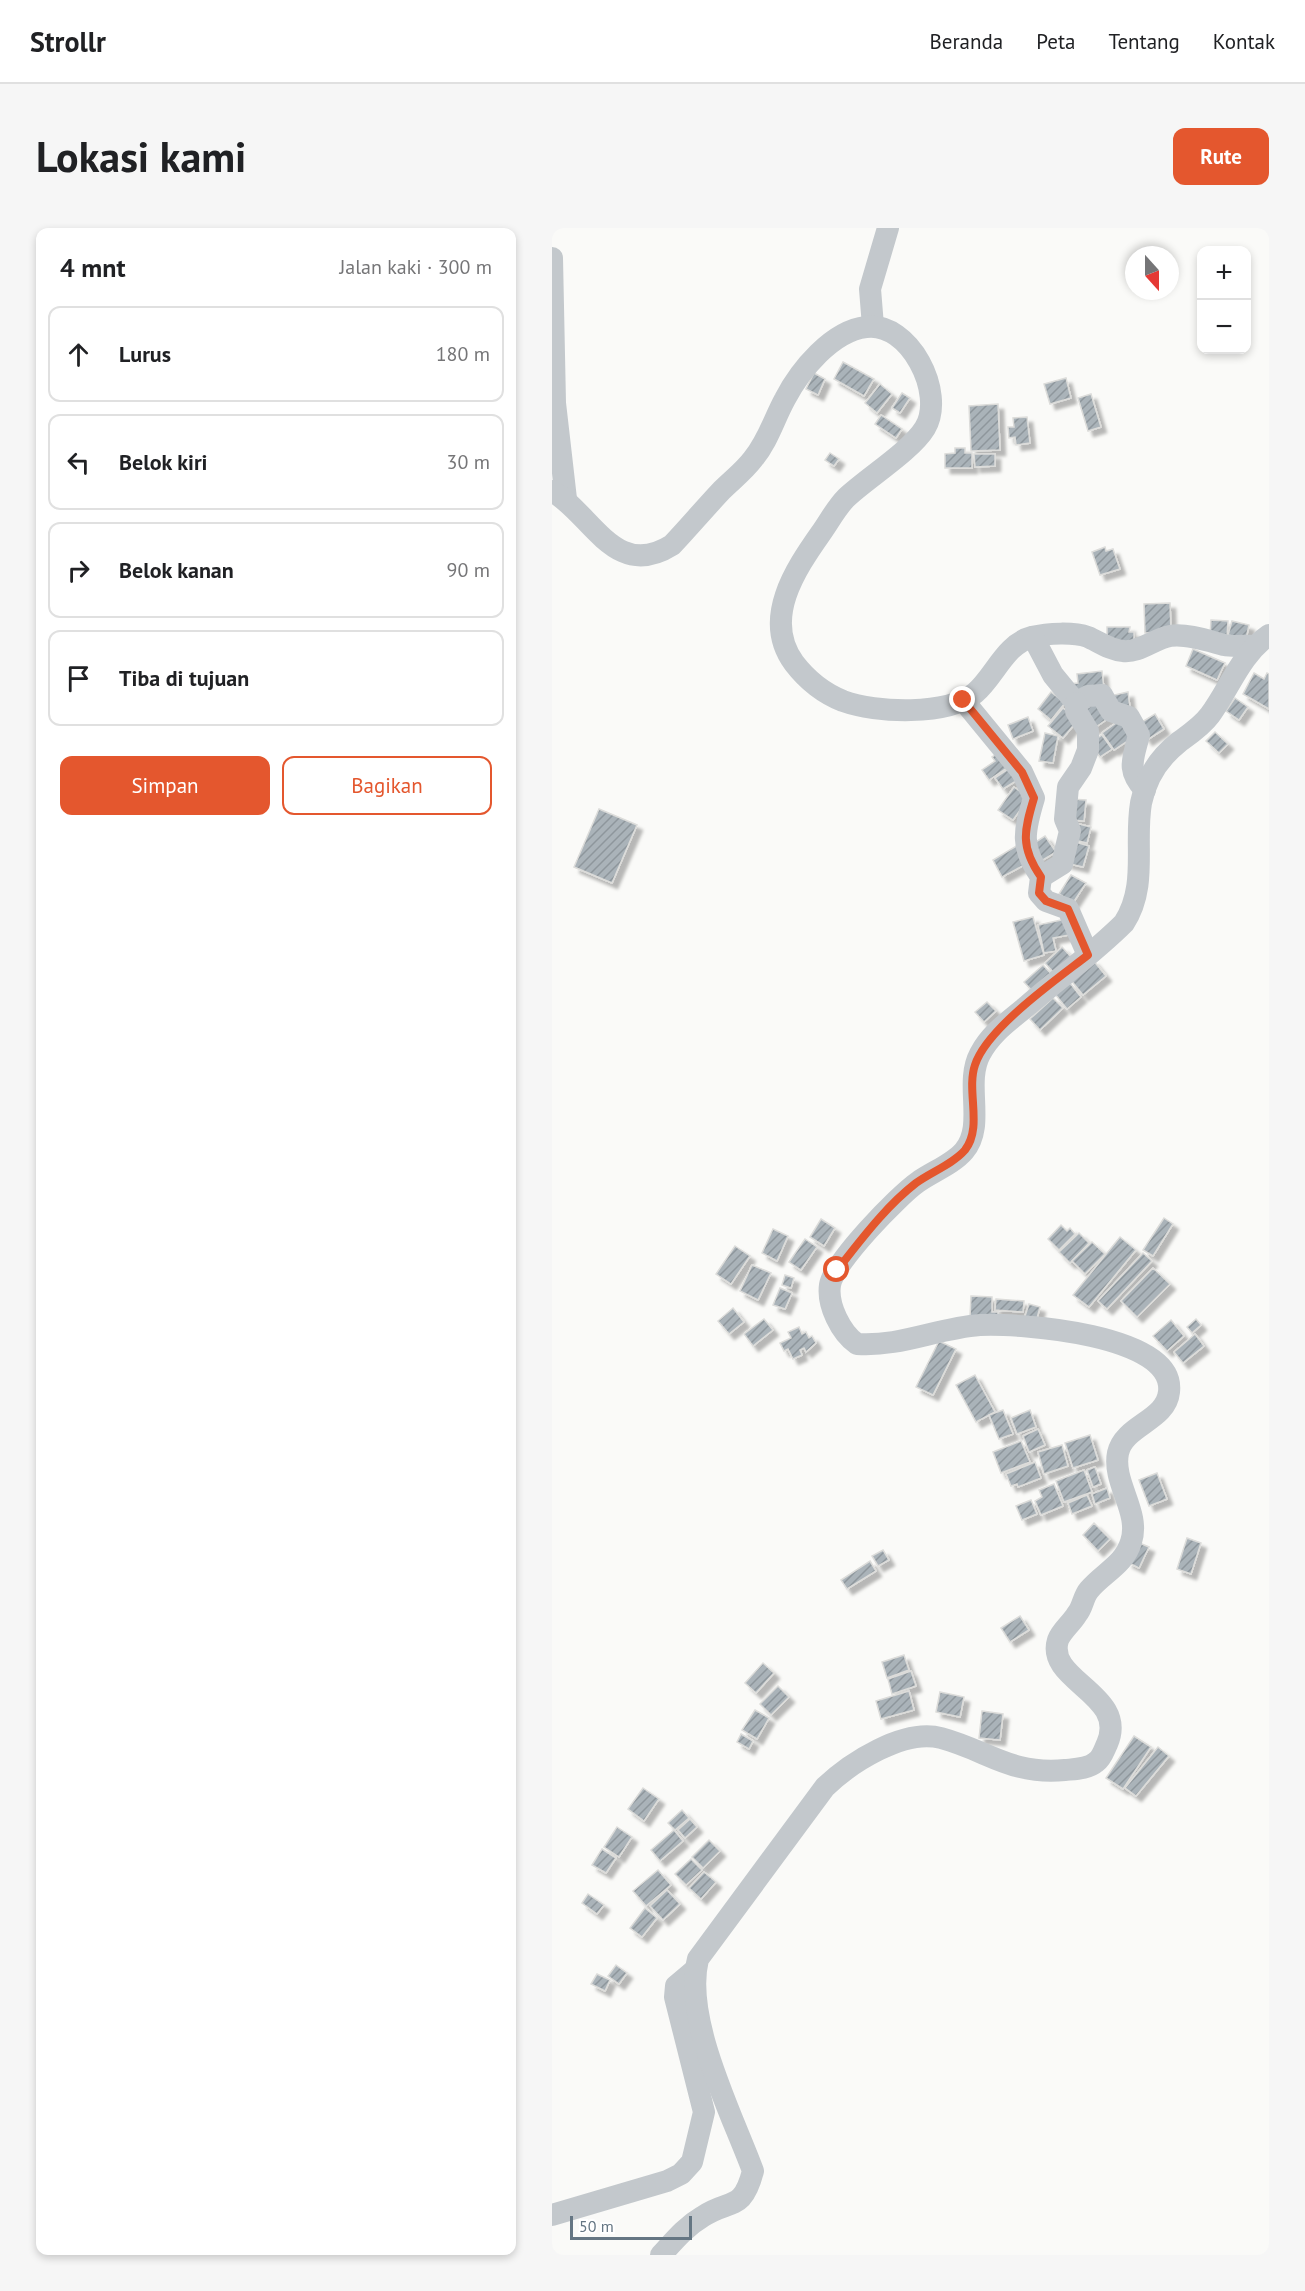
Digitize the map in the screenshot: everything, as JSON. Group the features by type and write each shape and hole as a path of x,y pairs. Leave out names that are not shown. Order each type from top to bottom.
{"street":[{"path":"873,326 870,289 888,228"},
{"path":"552,258 559,495 602,539 620,551 645,555 663,551 672,545 750,464 773,428 784,400 799,377 817,357 843,335 854,329 873,326 890,330 916,357 931,396 931,413 921,434 842,502 796,569 785,596 782,628 785,647 805,677 820,689 844,701 870,707 926,709 963,700 982,686 1012,649 1033,637 1084,635 1123,651 1133,650 1172,635 1208,638 1225,645 1262,640"},
{"path":"1033,637 1053,675 1076,703 1076,711 1088,731 1088,750 1081,768 1068,787 1065,819 1070,831 1062,864 1041,877"},
{"path":"661,2255 680,2233 703,2216 738,2202 748,2191 753,2171 705,2041 696,2004 695,1970 705,1947 825,1787 838,1774 881,1748 908,1739 939,1737 1022,1769 1037,1772 1094,1764 1101,1757 1111,1735 1112,1722 1106,1710 1061,1663 1057,1645 1062,1632 1079,1613 1088,1591 1121,1562 1131,1545 1134,1530 1119,1474 1118,1454 1127,1436 1166,1403 1170,1388 1165,1372 1150,1356 1125,1344 1028,1327 976,1326 877,1345 857,1344 843,1332 831,1302 830,1285 834,1275 869,1229 903,1194 961,1154 969,1144 973,1130 973,1073 991,1036 1124,923 1136,901 1140,817 1149,777 1164,757 1209,718 1233,675 1262,640"},
{"path":"1076,703 1088,696 1102,695 1111,711 1129,717 1139,735 1132,762 1134,778 1145,790"},
{"path":"963,700 1022,772 1034,798 1024,831 1025,843 1032,864 1041,877 1039,893 1046,901 1068,909 1088,955"},
{"path":"552,2215 667,2181 681,2174 692,2162 704,2112 675,1997 676,1986 695,1970"}],"building":[{"path":"843,362 874,379 864,396 834,379"},
{"path":"814,373 825,379 818,395 806,389"},
{"path":"1066,378 1071,398 1050,404 1044,384"},
{"path":"880,384 892,394 877,413 865,403"},
{"path":"902,393 910,398 900,413 892,408"},
{"path":"1091,394 1101,427 1088,431 1078,398"},
{"path":"998,404 1000,450 971,451 969,406"},
{"path":"881,415 902,429 896,438 875,424"},
{"path":"1027,417 1030,443 1016,445 1015,437 1009,438 1008,427 1014,427 1013,418"},
{"path":"955,448 965,448 965,453 972,453 972,468 945,468 945,454 955,453"},
{"path":"830,453 839,459 834,466 825,460"},
{"path":"974,454 995,454 995,466 975,467"},
{"path":"1105,547 1106,551 1113,549 1120,569 1100,575 1092,552"},
{"path":"1170,603 1171,632 1145,633 1144,604"},
{"path":"1211,620 1228,621 1227,637 1210,636"},
{"path":"1232,621 1249,625 1246,639 1228,635"},
{"path":"1107,627 1130,627 1129,632 1134,632 1134,644 1107,643"},
{"path":"1193,649 1225,663 1217,680 1186,666"},
{"path":"1102,671 1104,689 1069,693 1068,684 1078,683 1077,674"},
{"path":"1254,673 1264,679 1267,673 1269,674 1269,709 1243,694"},
{"path":"1051,692 1065,703 1051,720 1038,709"},
{"path":"1128,692 1130,708 1113,711 1110,696"},
{"path":"1096,697 1110,717 1093,729 1079,709"},
{"path":"1235,698 1248,707 1239,720 1226,711"},
{"path":"1063,708 1078,720 1063,738 1048,726"},
{"path":"1155,714 1164,729 1147,740 1137,725"},
{"path":"1028,717 1033,731 1013,739 1008,725"},
{"path":"1123,718 1135,736 1114,750 1102,733"},
{"path":"1215,732 1228,744 1219,753 1206,741"},
{"path":"1045,733 1058,736 1053,763 1039,761"},
{"path":"1102,735 1112,749 1100,757 1090,743"},
{"path":"1001,751 1011,765 989,780 982,770 995,761 992,757"},
{"path":"1013,766 1021,778 1003,789 995,778"},
{"path":"1014,787 1029,798 1013,820 998,810"},
{"path":"1070,799 1086,800 1084,821 1068,820"},
{"path":"599,809 637,825 612,883 574,867"},
{"path":"1079,824 1091,827 1087,843 1074,840"},
{"path":"1045,836 1056,852 1038,863 1028,847"},
{"path":"1072,841 1089,846 1083,867 1066,863"},
{"path":"1018,845 1028,863 1002,877 993,860"},
{"path":"1071,875 1086,883 1073,903 1059,894"},
{"path":"1033,917 1044,955 1024,961 1013,922"},
{"path":"1066,919 1069,935 1053,938 1056,951 1044,953 1038,925"},
{"path":"1062,947 1073,959 1055,974 1045,963"},
{"path":"1093,960 1106,976 1083,995 1070,979"},
{"path":"1043,965 1054,977 1035,994 1024,982"},
{"path":"1070,983 1081,997 1067,1009 1055,994"},
{"path":"1053,998 1063,1008 1040,1030 1030,1019"},
{"path":"987,1002 996,1011 984,1022 975,1012"},
{"path":"1164,1218 1173,1224 1153,1256 1143,1250"},
{"path":"821,1219 835,1228 824,1246 810,1237"},
{"path":"1061,1225 1067,1231 1070,1228 1075,1234 1059,1250 1048,1239"},
{"path":"773,1229 788,1236 777,1261 762,1253"},
{"path":"1079,1233 1089,1243 1070,1263 1059,1252"},
{"path":"1120,1237 1136,1250 1089,1307 1073,1295"},
{"path":"805,1239 817,1247 801,1270 789,1262"},
{"path":"1092,1242 1105,1254 1085,1274 1072,1261"},
{"path":"735,1246 750,1256 731,1284 716,1274"},
{"path":"1143,1253 1152,1261 1107,1309 1098,1301"},
{"path":"752,1265 771,1273 758,1300 740,1291"},
{"path":"1153,1268 1170,1284 1137,1317 1121,1301"},
{"path":"785,1275 794,1278 791,1288 782,1285"},
{"path":"780,1288 792,1293 785,1309 773,1305"},
{"path":"971,1296 992,1297 992,1312 998,1312 998,1318 970,1317"},
{"path":"996,1299 1024,1301 1023,1312 995,1310"},
{"path":"1029,1304 1040,1307 1036,1322 1024,1319"},
{"path":"733,1308 744,1322 729,1334 718,1321"},
{"path":"764,1319 773,1330 753,1346 744,1334"},
{"path":"1196,1319 1201,1325 1192,1333 1187,1327"},
{"path":"1171,1320 1184,1336 1167,1351 1153,1336"},
{"path":"799,1327 802,1334 806,1332 809,1338 812,1336 816,1343 806,1352 804,1348 800,1350 802,1355 793,1359 788,1349 784,1351 780,1343 791,1338 788,1332"},
{"path":"1195,1334 1204,1346 1183,1363 1174,1352"},
{"path":"939,1341 956,1349 933,1395 916,1387"},
{"path":"975,1375 995,1412 976,1422 956,1385"},
{"path":"1003,1410 1013,1434 999,1439 989,1415"},
{"path":"1030,1410 1036,1427 1017,1434 1011,1418"},
{"path":"1038,1429 1045,1445 1029,1452 1023,1436"},
{"path":"1090,1435 1098,1460 1073,1468 1065,1443"},
{"path":"1021,1441 1030,1462 1001,1473 993,1452"},
{"path":"1062,1445 1068,1466 1044,1474 1038,1452"},
{"path":"1035,1462 1041,1478 1018,1487 1017,1484 1011,1486 1006,1474"},
{"path":"1095,1467 1101,1484 1093,1487 1087,1470"},
{"path":"1084,1470 1092,1492 1064,1502 1056,1481"},
{"path":"1157,1473 1167,1499 1149,1506 1139,1480"},
{"path":"1054,1484 1063,1506 1041,1515 1035,1501 1042,1497 1039,1490"},
{"path":"1107,1488 1110,1498 1095,1504 1092,1494"},
{"path":"1087,1495 1092,1506 1072,1514 1068,1503"},
{"path":"1031,1500 1037,1514 1022,1520 1016,1506"},
{"path":"1094,1523 1110,1539 1098,1551 1083,1535"},
{"path":"1187,1538 1201,1543 1191,1574 1177,1569"},
{"path":"1137,1542 1149,1547 1139,1568 1127,1562"},
{"path":"883,1550 889,1560 878,1566 872,1556"},
{"path":"870,1561 876,1571 847,1589 841,1580"},
{"path":"1020,1616 1029,1630 1010,1642 1001,1628"},
{"path":"904,1655 909,1670 887,1678 882,1662"},
{"path":"763,1663 774,1673 756,1693 745,1683"},
{"path":"911,1671 916,1686 892,1694 888,1679"},
{"path":"778,1686 789,1697 771,1715 760,1704"},
{"path":"909,1691 914,1710 881,1719 876,1701"},
{"path":"940,1692 964,1697 960,1717 936,1712"},
{"path":"755,1710 769,1718 757,1739 742,1730"},
{"path":"982,1711 1003,1714 1000,1740 979,1738"},
{"path":"741,1734 753,1741 749,1749 737,1742"},
{"path":"1134,1736 1151,1747 1123,1789 1106,1778"},
{"path":"1158,1747 1169,1756 1136,1796 1125,1788"},
{"path":"643,1788 659,1799 644,1821 628,1809"},
{"path":"682,1810 689,1818 675,1830 668,1823"},
{"path":"690,1819 697,1827 685,1838 678,1830"},
{"path":"617,1827 632,1837 619,1857 604,1847"},
{"path":"674,1830 683,1841 660,1861 651,1850"},
{"path":"709,1840 720,1851 703,1868 692,1857"},
{"path":"602,1849 616,1858 606,1873 592,1865"},
{"path":"691,1859 702,1870 686,1885 675,1874"},
{"path":"658,1870 671,1885 646,1906 633,1891"},
{"path":"704,1872 716,1882 701,1899 689,1888"},
{"path":"667,1890 680,1904 663,1920 650,1906"},
{"path":"588,1894 604,1905 597,1914 582,1903"},
{"path":"645,1908 657,1918 642,1937 630,1928"},
{"path":"616,1965 627,1973 619,1984 608,1976"},
{"path":"597,1974 610,1980 605,1991 591,1984"}],"route":[{"path":"837,1270 869,1229 903,1194 965,1150 972,1139 975,1064 991,1036 1088,955 1068,909 1046,901 1039,893 1041,877 1032,864 1025,843 1024,831 1034,798 1022,772 963,700"}]}
